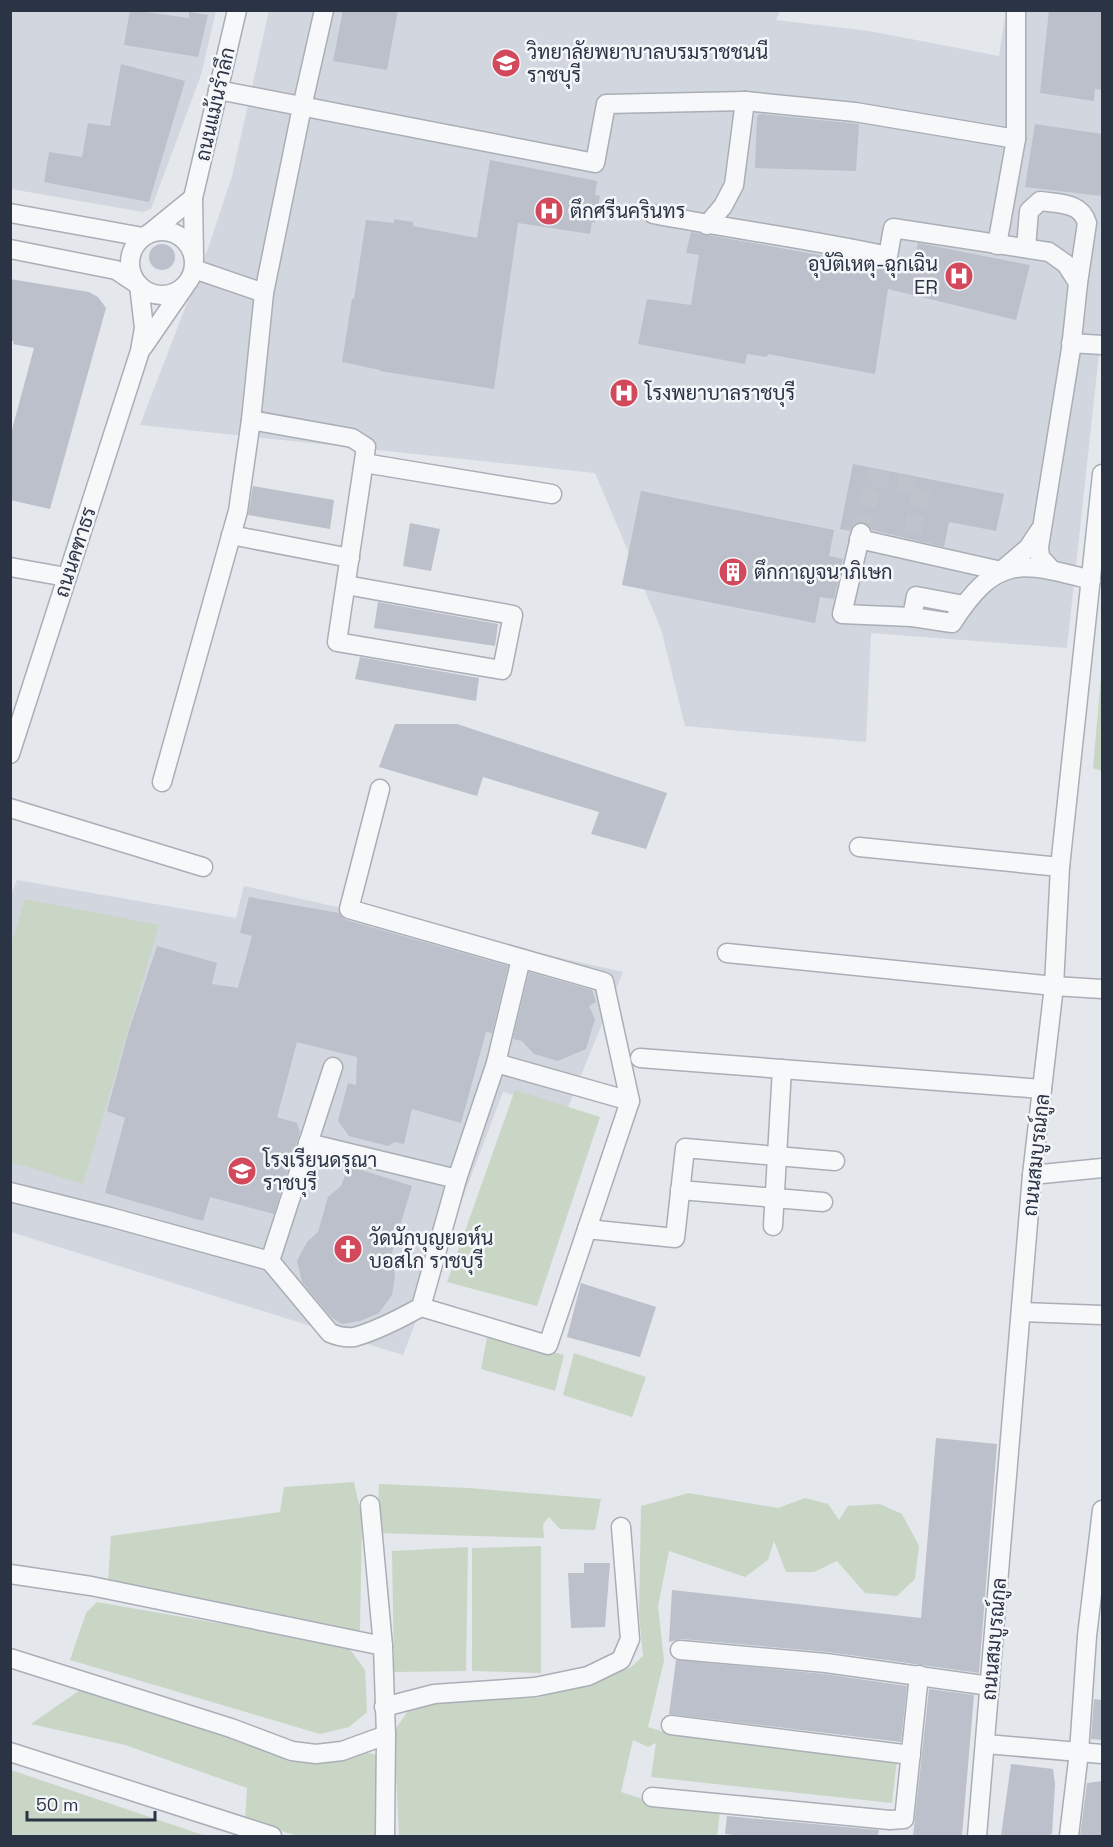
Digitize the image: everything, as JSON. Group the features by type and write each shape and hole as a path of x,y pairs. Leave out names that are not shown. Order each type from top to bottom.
{"street":[{"path":"162,782 238,511 251,420 264,293 324,10"},
{"path":"997,245 1016,139 1016,10"},
{"name":"ถนนแม้นรำลึก","path":"192,270 193,198 236,11"},
{"path":"218,90 595,163 606,104 746,101 855,112 1016,139"},
{"path":"707,225 723,206 734,185 746,101"},
{"path":"138,284 131,272 130,258 134,246 193,198"},
{"path":"1026,248 1029,211 1040,201 1075,206 1085,214 1087,223 1071,343 1039,547 1040,557 1051,569"},
{"path":"10,213 146,235 158,231 177,234 185,240 192,270 177,291 164,295 150,292 116,270 10,249"},
{"path":"653,214 888,256 893,228 1026,248 1049,252 1066,264 1078,283"},
{"path":"192,270 264,293"},
{"name":"ถนนคฑาธร","path":"140,351 192,270"},
{"name":"ถนนคฑาธร","path":"11,752 140,351 144,328 138,284"},
{"path":"1071,343 1102,345"},
{"path":"251,420 352,438 366,447 337,642 502,670 513,615 346,585"},
{"path":"364,463 552,494"},
{"name":"ถนนสมบูรณ์กูล","path":"977,1836 1032,1175 1054,986 1060,867 1102,474"},
{"path":"1041,528 1028,548 1001,571 964,605 952,623 912,617 842,614 860,536 910,546 1001,571 1018,567 1051,569 1091,580"},
{"path":"231,535 350,558"},
{"path":"10,567 66,578"},
{"path":"380,789 349,909 604,982 630,1101 548,1345 421,1307"},
{"path":"10,808 202,867"},
{"path":"858,847 1060,867"},
{"path":"727,954 1102,989"},
{"path":"10,1192 270,1261 330,1333 352,1337 406,1316 421,1307 457,1179 496,1063 521,959"},
{"path":"640,1058 1042,1089"},
{"path":"496,1063 630,1101"},
{"path":"270,1261 333,1067"},
{"path":"773,1226 782,1069"},
{"path":"308,1143 457,1179"},
{"path":"587,1229 675,1238 685,1148 835,1161"},
{"path":"1032,1175 1102,1168"},
{"path":"680,1191 823,1202"},
{"path":"1022,1312 1102,1315"},
{"path":"370,1505 383,1646 386,1836"},
{"path":"1069,1836 1079,1752 1087,1636 1102,1510"},
{"path":"384,1707 434,1694 535,1687 588,1676 621,1660 630,1639 621,1527"},
{"path":"10,1574 91,1586 383,1646"},
{"path":"680,1650 826,1663 990,1686"},
{"path":"10,1658 220,1725 292,1751 316,1754 342,1751 386,1735"},
{"path":"652,1797 890,1820 904,1819 919,1675"},
{"path":"671,1725 911,1755"},
{"path":"986,1744 1102,1754"},
{"path":"10,1752 272,1836"}],"shaded area":[{"path":"10,11 216,11 201,75 151,209 143,212 11,189"},
{"name":"โรงพยาบาลราชบุรี","path":"269,11 780,11 776,20 869,31 999,56 1006,11 1102,11 1102,326 1067,648 871,633 866,742 685,726 661,629 595,473 140,425 210,243 232,176"},
{"name":"โรงเรียนดรุณา ราชบุรี","path":"17,880 236,918 244,886 623,972 567,1110 503,1092 403,1355 11,1232 10,897"}],"green space":[{"path":"1102,665 1102,771 1093,768"},
{"path":"25,899 159,925 83,1184 11,1162 11,945"},
{"path":"515,1090 600,1117 537,1306 447,1282"},
{"path":"488,1333 564,1355 555,1391 481,1369"},
{"path":"574,1353 646,1377 632,1417 563,1395"},
{"path":"354,1482 362,1518 360,1630 352,1636 108,1582 111,1536 280,1512 284,1487"},
{"path":"379,1484 469,1488 601,1499 595,1530 560,1529 549,1517 543,1524 544,1538 377,1533"},
{"path":"689,1493 778,1508 805,1498 828,1504 839,1520 848,1506 880,1504 902,1514 919,1546 915,1579 897,1596 865,1593 837,1561 814,1572 786,1572 774,1541 768,1560 745,1577 669,1551 658,1606 664,1661 648,1727 670,1734 897,1760 892,1803 651,1777 656,1743 648,1747 633,1740 621,1792 643,1799 647,1803 720,1811 717,1836 399,1836 394,1731 408,1711 442,1700 537,1698 630,1668 643,1656 639,1615 641,1506"},
{"path":"541,1546 541,1673 472,1671 472,1548"},
{"path":"468,1547 466,1671 394,1672 392,1551"},
{"path":"97,1602 240,1627 277,1629 349,1648 365,1670 367,1712 349,1727 320,1734 70,1660 86,1613"},
{"path":"80,1690 251,1743 363,1751 376,1755 382,1831 379,1836 298,1836 245,1820 247,1788 125,1745 31,1724"},
{"path":"11,1770 200,1834 209,1836 11,1836"}],"building":[{"path":"130,10 189,18 189,12 208,15 198,57 124,45"},
{"path":"343,10 398,10 387,70 333,61"},
{"path":"1049,10 1102,10 1102,90 1095,89 1094,101 1040,93"},
{"path":"121,64 185,81 149,202 44,182 49,152 82,157 88,123 110,126"},
{"path":"760,114 859,124 856,171 755,168 757,116"},
{"path":"1035,124 1102,134 1102,196 1025,187"},
{"path":"490,160 597,181 595,195 600,196 595,223 592,222 590,234 518,223 494,389 380,371 342,362 366,220 394,223 394,219 413,222 413,226 477,238"},
{"path":"691,232 886,267 912,269 918,243 1030,265 1016,320 888,289 875,374 768,354 767,357 747,354 745,364 638,344 647,299 691,305 699,255 686,253"},
{"path":"162,244 172,247 175,257 172,267 162,270 152,267 149,257 152,247"},
{"path":"10,279 89,292 98,297 106,308 50,509 10,500 10,437 34,348 13,344 14,341 10,341"},
{"path":"853,464 1004,494 996,531 949,522 944,547 872,530 868,524 863,522 853,525 850,531 840,529"},
{"path":"253,486 334,500 330,529 248,515"},
{"name":"ตึกกาญจนาภิเษก","path":"641,491 834,530 829,556 843,559 834,599 820,597 815,623 622,585"},
{"path":"410,523 440,529 431,571 403,566"},
{"path":"378,602 498,624 495,646 374,628"},
{"path":"360,657 479,678 476,701 355,679"},
{"path":"395,724 457,724 667,793 646,849 591,834 599,812 483,777 477,796 379,767"},
{"path":"249,897 339,913 346,920 508,966 492,1033 486,1032 461,1123 412,1109 404,1144 395,1142 388,1146 349,1136 338,1121 348,1083 356,1085 357,1057 297,1042 277,1117 297,1123 300,1132 274,1214 210,1197 203,1221 105,1193 125,1118 107,1111 129,1030 157,946 217,963 212,984 238,988 252,936 240,933"},
{"path":"529,972 592,990 596,1002 589,1006 595,1019 586,1049 558,1061 534,1054 522,1041 513,1039"},
{"name":"วัดนักบุญยอห์น บอสโก ราชบุรี","path":"349,1166 412,1186 391,1256 395,1276 392,1295 379,1313 360,1321 342,1324 331,1317 302,1282 297,1261 307,1242 318,1232 328,1197 341,1186"},
{"path":"581,1283 656,1307 640,1357 567,1337"},
{"path":"936,1438 997,1444 979,1673 828,1652 681,1639 669,1642 672,1590 921,1618"},
{"path":"584,1563 610,1563 605,1627 571,1628 568,1573 584,1573"},
{"path":"676,1660 825,1674 907,1686 901,1742 669,1714"},
{"path":"929,1689 974,1695 962,1836 913,1836"},
{"path":"1094,1699 1102,1700 1102,1740 1091,1739"},
{"path":"1011,1764 1053,1769 1055,1784 1052,1834 1001,1836"},
{"path":"1102,1781 1102,1836 1080,1836 1087,1783"},
{"path":"727,1816 879,1830 878,1836 744,1836 725,1834"}],"tunnel":[{"path":"861,533 873,478 922,488 910,543"}],"place":[{"name":"วิทยาลัยพยาบาลบรมราชชนนี ราชบุรี","path":"506,63"},
{"name":"ตึกศรีนครินทร","path":"549,211"},
{"name":"อุบัติเหตุ-ฉุกเฉิน ER","path":"959,276"},
{"name":"โรงพยาบาลราชบุรี","path":"624,393"},
{"name":"ตึกกาญจนาภิเษก","path":"733,572"},
{"name":"โรงเรียนดรุณา ราชบุรี","path":"242,1171"},
{"name":"วัดนักบุญยอห์น บอสโก ราชบุรี","path":"348,1249"}]}
